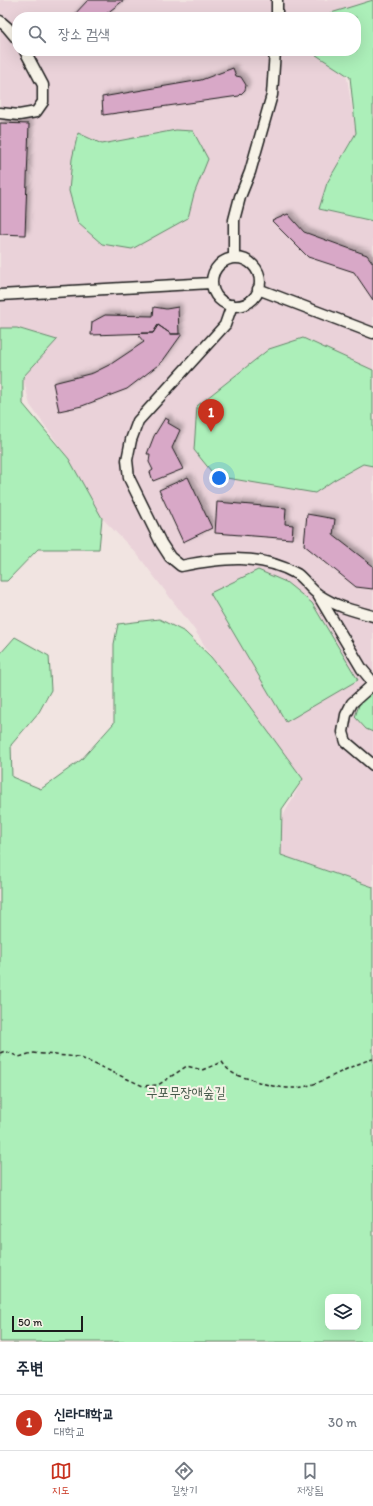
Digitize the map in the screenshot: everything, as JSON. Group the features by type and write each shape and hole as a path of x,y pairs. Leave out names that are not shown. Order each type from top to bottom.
{"street":[{"path":"277,12 278,0"},
{"path":"0,21 8,26 12,32"},
{"path":"0,112 20,115 36,112 44,102 43,85 28,56"},
{"path":"234,258 234,220 240,196 250,172 272,95 275,56"},
{"path":"234,258 243,259 252,264 257,271 260,280 254,298 246,303 232,305 219,300 211,283 217,266 225,260 234,258"},
{"path":"0,295 211,283"},
{"path":"258,289 373,333"},
{"path":"232,305 225,325 138,421 131,440 127,460 129,478 161,543 170,558 181,566 215,559 250,559 275,564 298,575 318,595 362,669 371,680 371,686 352,703 346,715 343,732 346,742 373,765"},
{"path":"318,595 350,610 373,616"}],"path":[{"path":"0,1053 5,1051 19,1056 32,1053 79,1057 143,1086 158,1085 187,1066 202,1070 222,1062 230,1072 257,1082 290,1089 308,1086 359,1063 373,1060"}],"shaded area":[{"path":"0,0 373,0 350,12 12,12 12,56 335,56 347,78 356,133 327,183 319,209 373,221 373,887 281,855 282,818 303,779 217,665 194,629 137,554 102,518 69,459 30,405 23,377 56,340 17,328 0,328"}],"green space":[{"path":"373,0 373,221 319,209 327,183 356,133 350,77 318,56 361,56 361,12 334,12"},
{"path":"176,130 193,131 208,159 194,194 188,218 132,249 102,244 78,223 69,191 72,159 78,133 102,144"},
{"path":"0,328 17,328 57,340 23,377 23,404 69,459 102,518 99,549 38,549 7,581 0,581"},
{"path":"303,338 373,370 373,466 363,464 334,480 315,493 215,476 194,450 197,406 269,349"},
{"path":"258,570 286,582 312,603 358,680 286,722 210,593"},
{"name":"구포무장애숲길","path":"159,619 185,632 211,657 245,700 303,779 282,809 281,855 373,887 373,1342 0,1342 0,654 15,637 49,656 51,690 39,712 11,745 12,777 41,789 81,760 114,723 114,644 118,624"},
{"path":"373,692 373,732 366,729 355,717 360,702"}],"building":[{"path":"88,0 124,0 108,12 77,12"},
{"path":"233,68 236,76 241,77 246,85 245,90 239,96 103,115 102,97 201,80"},
{"path":"0,123 29,124 25,235 0,234"},
{"path":"288,214 304,232 367,255 373,263 373,300 354,272 308,257 272,221"},
{"path":"154,307 166,309 178,307 179,334 171,334 158,325 153,333 91,335 92,322 105,315 153,316"},
{"path":"158,325 171,334 182,334 162,362 127,389 82,406 59,411 53,383 93,373 111,364 144,342 138,335 142,333 153,333"},
{"path":"165,418 169,420 168,423 180,430 172,448 183,469 153,481 150,472 153,470 149,462 150,454 147,454 154,436"},
{"path":"188,477 212,528 183,542 159,490"},
{"path":"217,502 286,508 285,524 293,525 292,539 215,533"},
{"path":"307,514 335,519 333,535 373,566 373,589 356,587 304,545"}],"place":[{"name":"신라대학교","path":"211,432"}]}
